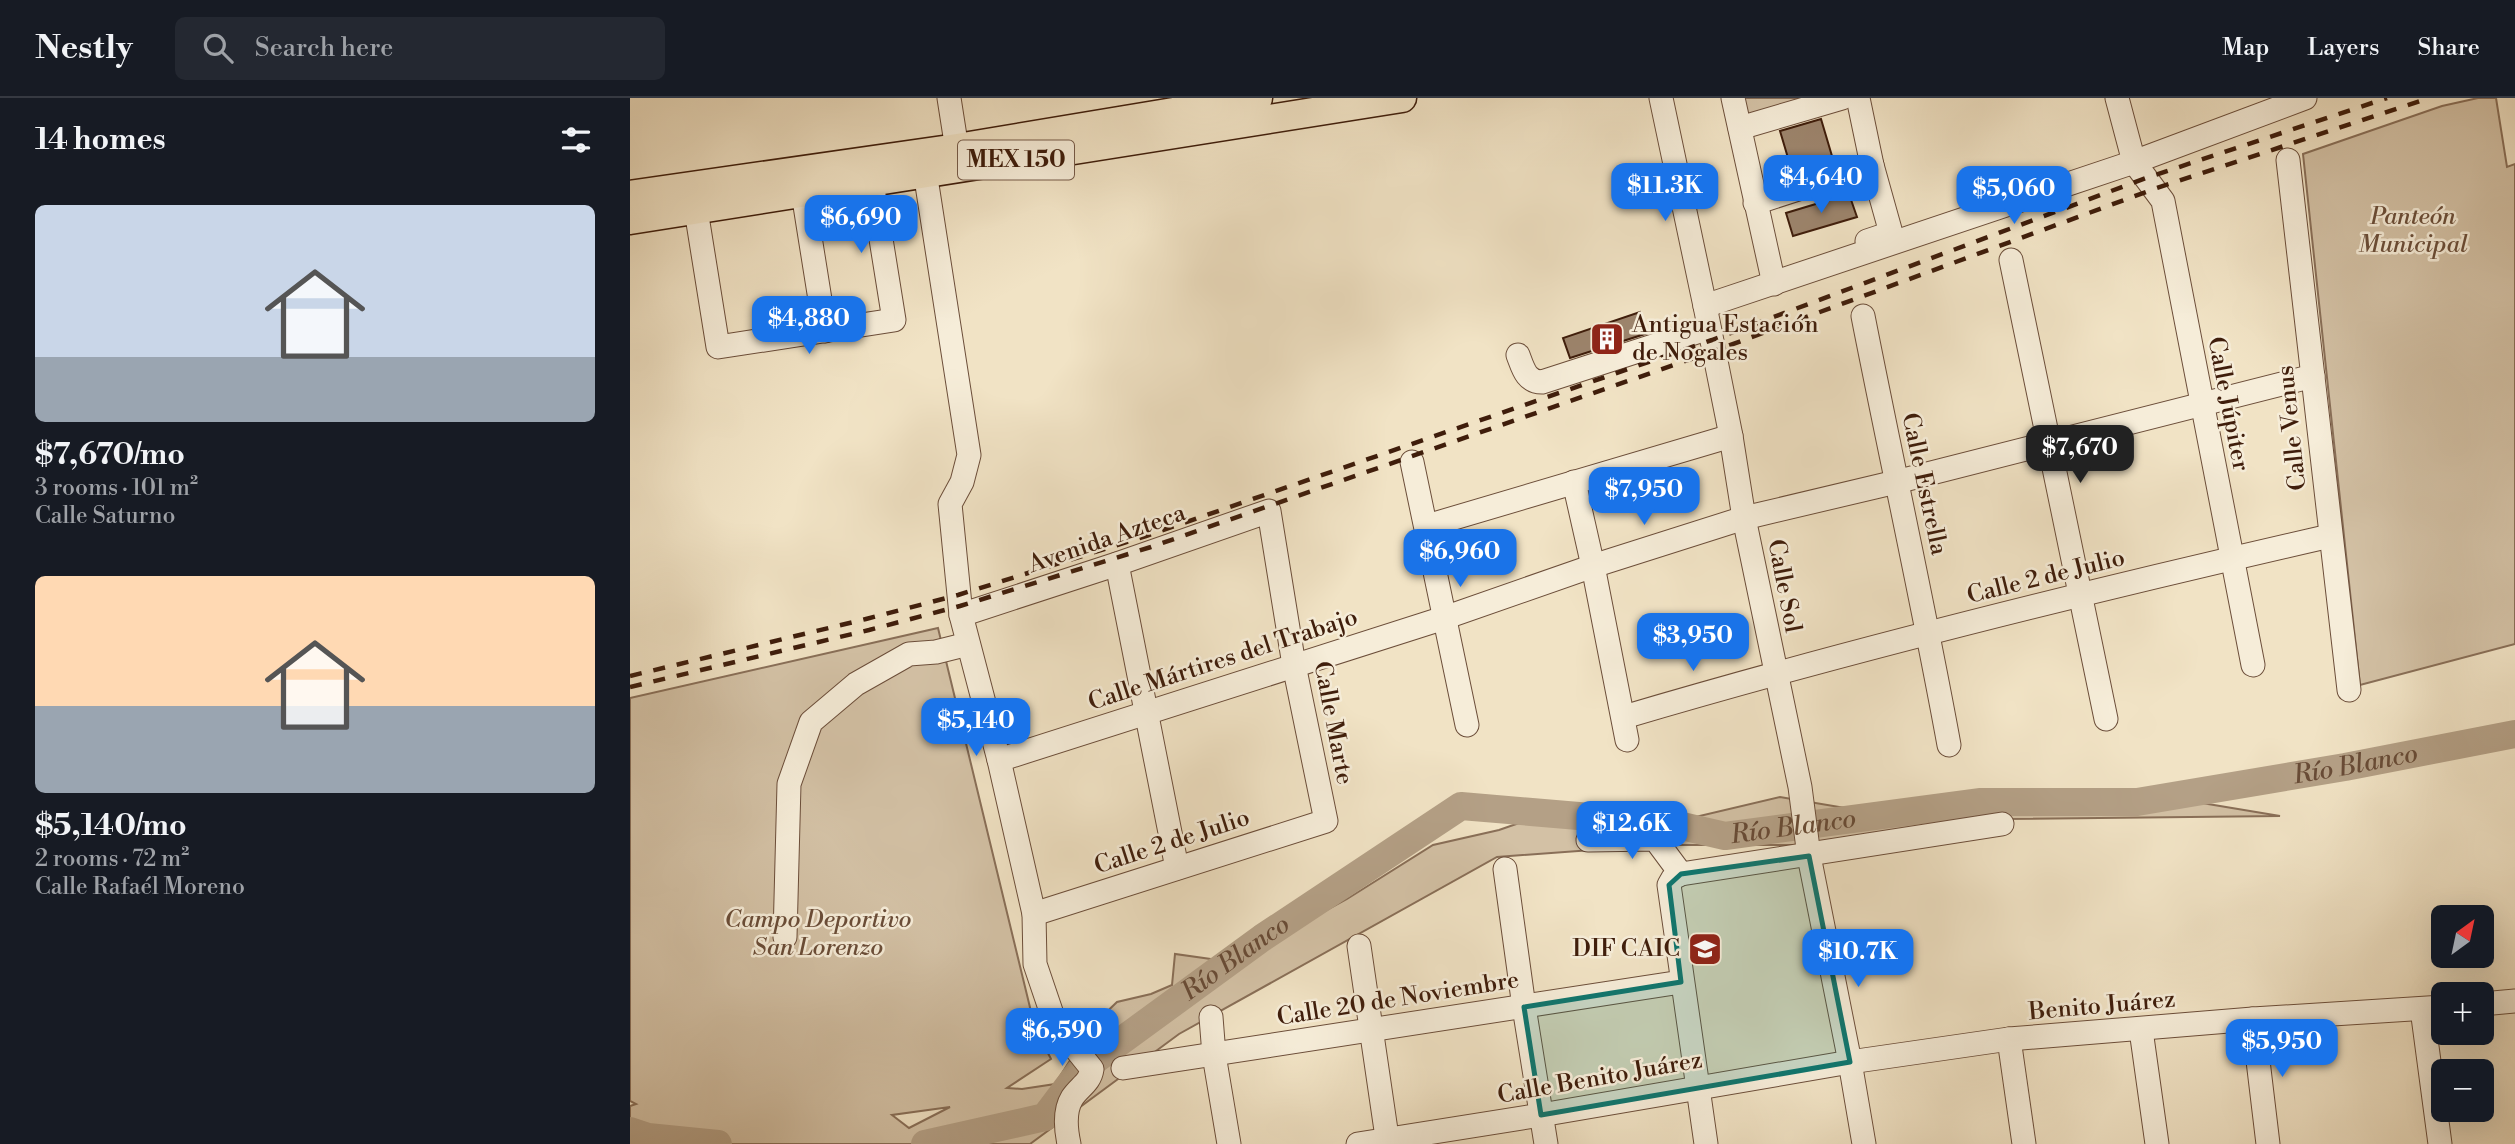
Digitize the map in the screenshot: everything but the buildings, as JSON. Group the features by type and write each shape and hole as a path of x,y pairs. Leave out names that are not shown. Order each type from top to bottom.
{"main road":[{"name":"MEX 150","path":"630,195 958,158 1222,109 1258,98"},
{"name":"MEX 150","path":"1222,109 1402,98"},
{"name":"MEX 150","path":"630,220 872,183 924,163"}],"street":[{"path":"949,98 958,158"},
{"name":"Calle Sol","path":"1661,98 1709,325 1744,518 1800,787 1808,848 1864,1144"},
{"path":"1734,98 1773,279"},
{"path":"1740,128 1842,98"},
{"path":"1518,355 1528,379 1542,382 1709,325 1773,279 1891,233 1872,165 1858,98"},
{"path":"2117,98 2134,162"},
{"path":"1773,279 2134,162 2305,98"},
{"name":"Calle Venus","path":"2288,160 2349,690"},
{"name":"Calle Júpiter","path":"2134,162 2163,201 2253,665"},
{"path":"924,163 969,455 962,482 950,504 959,605 953,648 999,760 1034,914 1035,964 1055,1023 1091,1069 1086,1084 1071,1099 1067,1135"},
{"path":"1755,203 1872,165"},
{"path":"696,210 718,347 825,331 894,320 872,183"},
{"path":"803,193 825,331"},
{"path":"2011,260 2106,719"},
{"name":"Calle Estrella","path":"1863,316 1950,745"},
{"name":"Calle Mártires del Trabajo","path":"999,760 1444,618 1593,566 1744,518 2313,376"},
{"path":"1427,526 1731,436"},
{"path":"1412,462 1467,725"},
{"path":"1574,482 1627,740"},
{"name":"Avenida Azteca","path":"959,605 1117,564 1269,511"},
{"name":"Calle Marte","path":"1269,511 1294,665 1326,821"},
{"name":"Calle 2 de Julio","path":"1624,717 1775,672 1929,632 2330,536"},
{"path":"1117,564 1177,868"},
{"path":"786,937 789,784 811,722 856,684 909,654 953,648"},
{"name":"Calle 2 de Julio","path":"1034,914 1326,821"},
{"path":"1706,1144 1668,885 1677,876 1808,848 2002,824"},
{"path":"1588,840 1655,839 1677,876"},
{"path":"1505,869 1546,1144"},
{"path":"1359,946 1388,1142"},
{"name":"Calle 20 de Noviembre","path":"1124,1068 1681,982"},
{"path":"2494,1003 2515,1001"},
{"name":"Benito Juárez","path":"1850,1062 2009,1039 2253,1019 2431,1008"},
{"path":"1211,1017 1214,1055 1229,1144"},
{"path":"2253,1019 2268,1144"},
{"path":"2141,1030 2157,1144"},
{"path":"2009,1039 2024,1144"},
{"path":"2435,1045 2440,1144"},
{"name":"Calle Benito Juárez","path":"1358,1144 1388,1142 1850,1062"}],"highlighted area":[{"path":"1809,856 1850,1062 1541,1115 1524,1007 1681,982 1669,885 1681,874"}],"green space":[{"path":"1739,98 1821,98 1744,122"},
{"name":"Panteón Municipal","path":"2478,98 2496,98 2507,167 2515,164 2515,644 2360,685 2303,154 2442,106"},
{"name":"Campo Deportivo San Lorenzo","path":"938,628 1035,1028 1051,1059 1007,1088 1022,1089 1055,1084 1092,1026 1117,1002 1151,994 1172,985 1175,954 1232,962 1347,899 1433,845 1499,830 1548,813 1670,823 1780,797 1857,810 2064,789 2184,800 2280,816 2001,819 1794,845 1660,845 1497,857 1179,1034 1030,1144 630,1144 630,1106 636,1104 630,1101 630,698","holes":["950,1107 909,1128 892,1115"]}],"waterway":[{"name":"Río Blanco","path":"925,1144 1045,1117 1079,1072 1095,1060 1262,938 1461,806 1673,824 1725,836 1981,802 2137,802 2345,767 2515,734"},
{"name":"Río Blanco","path":"630,1131 648,1137 718,1144"}],"railway":[{"path":"630,676 958,595 1146,536 1712,340 2146,178 2387,98"},
{"path":"630,687 960,606 1151,547 1714,351 2154,189 2429,98"}],"place":[{"name":"Antigua Estación de Nogales","path":"1607,339"},
{"name":"DIF CAIC","path":"1705,949"}]}
